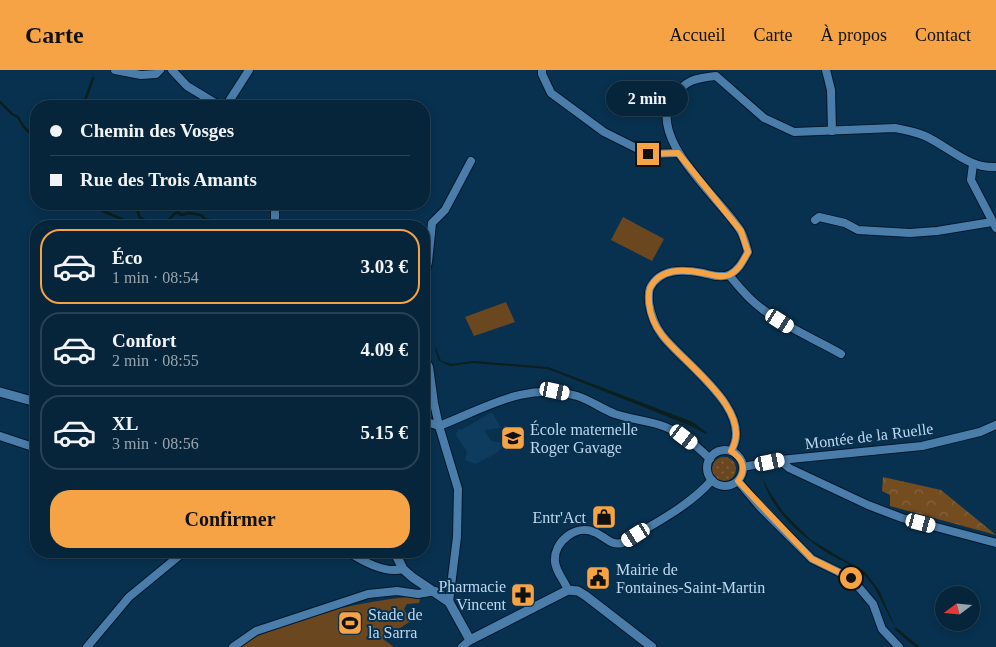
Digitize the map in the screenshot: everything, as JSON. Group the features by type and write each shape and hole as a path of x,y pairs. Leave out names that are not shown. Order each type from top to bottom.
{"street":[{"path":"115,70 141,75 156,74 160,70"},
{"path":"172,70 187,86 210,100"},
{"path":"230,100 249,70"},
{"path":"542,70 551,93 604,132 648,154 678,153"},
{"path":"826,70 831,90 832,131"},
{"path":"731,451 736,444 736,426 717,392 699,371 662,335 650,314 648,290 657,278 674,270 700,272 720,277 740,267 748,252 741,231 678,153 667,124 668,103 679,88 696,78 716,73 764,118 794,132 895,128 911,131 926,137 973,164 988,168 996,167"},
{"path":"430,243 432,224 445,210 470,160"},
{"path":"816,220 819,218 845,223 858,230 910,233 994,225 971,180 973,164"},
{"path":"729,274 743,292 761,308 798,332 841,354"},
{"path":"430,374 439,426 458,489 457,536 449,602"},
{"path":"430,423 439,426 521,394 536,391 555,391 578,396 615,414 661,425 684,437 710,458"},
{"path":"0,392 30,400"},
{"name":"Montée de la Ruelle","path":"743,467 780,460 922,446 980,432 996,426"},
{"path":"0,436 30,446"},
{"path":"719,451 731,451 739,456 743,472 738,481 727,486 716,484 707,470 710,458 719,451"},
{"path":"780,460 789,468 876,509 902,518 996,543"},
{"path":"568,590 555,562 559,546 569,534 584,530 592,531 610,542 622,543 682,508 712,480"},
{"path":"738,481 812,559 851,578 873,604 882,629 899,647"},
{"path":"87,647 129,597 176,558"},
{"path":"358,558 394,572 403,569"},
{"path":"398,558 403,569 412,577 449,602 470,644"},
{"path":"462,647 568,590 578,591 586,596 652,647"},
{"path":"233,647 256,631 368,594 396,591 418,594 435,591"}],"shaded area":[{"path":"623,217 664,239 652,261 611,240"},
{"path":"506,302 515,322 474,336 465,317"},
{"path":"436,348 441,361 451,364 474,361 548,367 693,422 707,433 548,369 473,363 450,366 439,361"},
{"path":"492,412 501,428 484,430 491,441 499,442 502,447 498,452 476,464 465,460 467,452 456,435 458,429 461,430"},
{"path":"724,457 733,460 736,469 733,478 724,481 715,478 712,469 715,460"},
{"path":"763,479 783,512 811,540 865,572 879,590 894,625 878,593 864,575 810,541 790,523 773,502"},
{"name":"Stade de la Sarra","path":"421,596 419,603 407,604 404,609 411,621 383,639 394,647 237,647 279,627 326,612 375,601"},
{"path":"898,631 918,647 908,641"}],"green space":[{"path":"883,477 941,490 996,535 890,506 890,495 882,491"}],"waterway":[{"path":"85,100 93,78"},
{"path":"0,102 12,114 18,117 30,133"},
{"path":"103,210 124,220"},
{"path":"137,210 140,218 145,220"},
{"path":"168,220 178,212 181,215 189,213 201,215 206,220"},
{"path":"206,220 212,220"},
{"path":"896,629 918,647"}],"place":[{"name":"École maternelle Roger Gavage","path":"513,438"},
{"name":"Entr'Act","path":"604,517"},
{"name":"Mairie de Fontaines-Saint-Martin","path":"598,578"},
{"name":"Pharmacie Vincent","path":"523,595"},
{"name":"Stade de la Sarra","path":"350,623"}],"route":[{"path":"648,154 678,153 741,231 748,252 740,267 720,277 700,272 674,270 657,278 648,290 650,314 662,335 699,371 717,392 727,408 736,426 736,444 731,451 739,456 743,467 743,472 738,481 760,507 812,559 851,578"}]}
